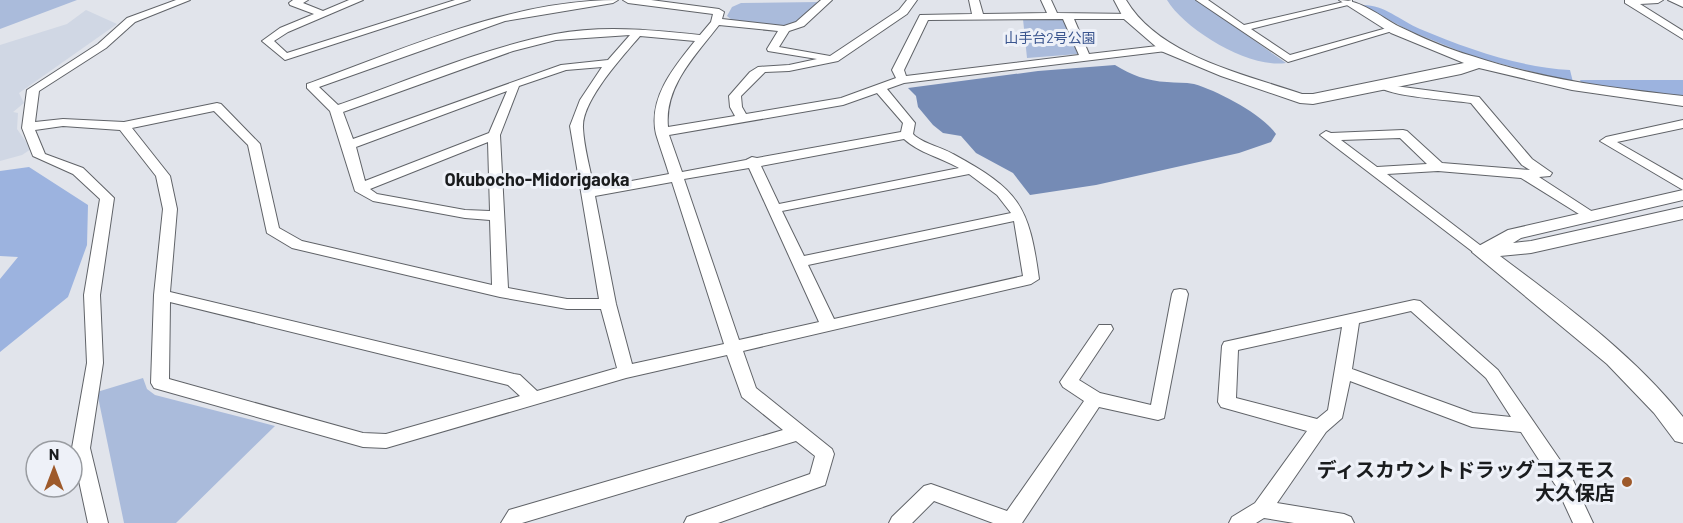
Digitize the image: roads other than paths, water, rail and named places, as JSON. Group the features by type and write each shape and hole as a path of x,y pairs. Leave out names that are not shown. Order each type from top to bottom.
{"street":[{"path":"98,523 81,448 95,363 92,296 107,198 78,171 39,156 28,128 33,90 102,46 130,20 185,0"},
{"path":"303,0 294,3 322,14"},
{"path":"358,0 284,30 267,41 285,57 465,0"},
{"path":"336,110 509,49 550,24 613,0"},
{"path":"628,0 719,12 704,39 673,77 661,107 660,119 663,132 748,392 825,454 818,479 694,523"},
{"path":"716,21 785,28 801,24 827,0"},
{"path":"743,119 736,107 735,96 754,74 762,69 798,67 834,59 903,12 912,0"},
{"path":"974,0 978,16"},
{"path":"1046,0 1053,16"},
{"path":"1120,0 1129,16 1166,48 1226,73 1300,98 1313,99 1461,70 1478,63"},
{"path":"1201,0 1288,59 1395,29"},
{"path":"1626,0 1658,0"},
{"path":"1626,0 1683,36"},
{"path":"1673,0 1683,4"},
{"path":"1243,28 1346,1 1395,29 1478,63 1518,75 1597,91 1683,101"},
{"path":"1067,16 1085,57"},
{"path":"902,80 898,70 924,17 1129,16"},
{"path":"497,216 465,214 373,197 360,188 349,145 336,110 312,86 503,18 603,32 638,32 704,39"},
{"path":"785,28 772,49 834,59"},
{"path":"626,372 608,304 576,126 581,106 638,32"},
{"path":"663,132 843,101 902,80 1166,48"},
{"path":"349,145 565,67 612,63"},
{"path":"500,292 494,135 512,97 514,84"},
{"path":"1374,171 1438,167 1524,174 1545,173 1527,162 1475,100 1393,89 1381,85"},
{"path":"880,89 909,123 907,135"},
{"path":"28,128 43,122 106,127 124,126 217,107 254,144 272,230 297,245 500,292 567,304 608,304"},
{"path":"1683,124 1606,141 1683,186"},
{"path":"124,126 163,176 170,209 162,295 160,383 352,437 386,441 626,372 1031,279 1027,251 1014,205 984,177 945,155 914,143 907,135"},
{"path":"1438,167 1403,134 1327,136 1596,340 1671,418 1683,434"},
{"path":"360,188 494,135"},
{"path":"588,192 907,135"},
{"path":"752,161 829,326"},
{"path":"773,209 969,170"},
{"path":"1524,174 1592,216"},
{"path":"1482,252 1515,234 1683,195"},
{"path":"1482,252 1531,247 1683,213"},
{"path":"798,262 1018,216"},
{"path":"1105,329 1069,382 1095,399 1158,413 1180,294"},
{"path":"162,295 514,380 534,398"},
{"path":"1320,428 1227,402 1230,346 1414,305 1492,374 1564,482 1583,523"},
{"path":"1239,523 1262,509 1320,428 1336,413 1352,318"},
{"path":"1343,372 1472,420 1526,425"},
{"path":"899,523 931,492 1011,522 1095,399"},
{"path":"511,523 516,516 797,433"},
{"path":"1262,509 1344,523"}],"place":[{"name":"ディスカウントドラッグコスモス 大久保店","path":"1627,482"}],"district":[{"name":"Okubocho-Midorigaoka","path":"537,180"}],"park label":[{"name":"山手台2号公園","path":"1050,38"}]}
